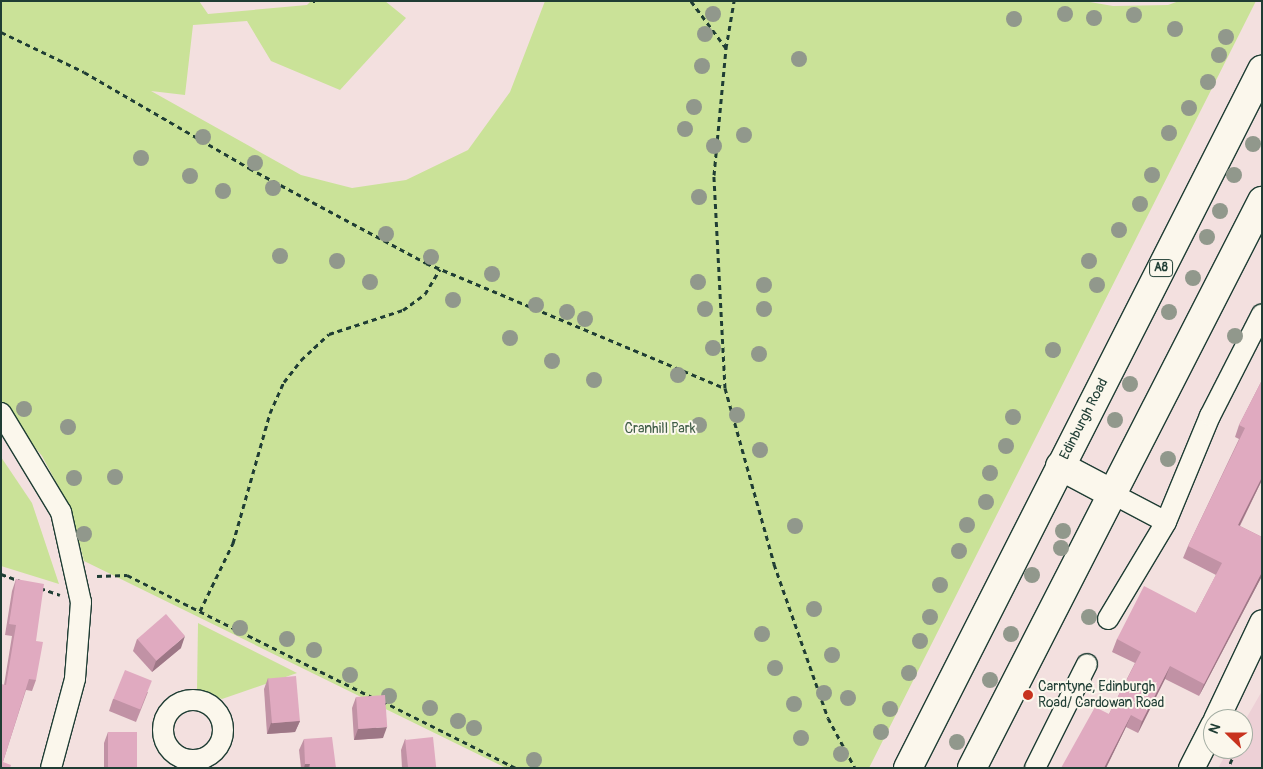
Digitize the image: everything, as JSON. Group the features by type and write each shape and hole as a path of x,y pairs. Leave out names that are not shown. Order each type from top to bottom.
{"main road":[{"name":"Edinburgh Road","path":"908,768 1262,70"},
{"path":"972,768 1262,201"},
{"path":"1060,466 1111,493"}],"street":[{"path":"1108,619 1166,522 1210,416 1262,314"},
{"path":"1,413 61,512 81,602 75,679 51,768"},
{"path":"1111,493 1166,522"},
{"path":"1221,709 1262,622"},
{"path":"1035,768 1087,664"},
{"path":"1191,768 1203,745"}],"path":[{"path":"690,1 726,48"},
{"path":"734,1 726,48 714,175 725,388 774,564 828,718 855,768"},
{"path":"1,32 84,72 249,168 440,269 725,388"},
{"path":"200,611 233,543 270,413 284,382 301,360 329,334 403,310 425,294 440,269"},
{"path":"1,574 28,584"},
{"path":"76,577 127,575 516,768"},
{"path":"37,587 81,602"}],"shaded area":[{"path":"1262,691 1262,768 1218,768 1223,759 1253,759 1252,709"}],"green space":[{"name":"Cranhill Park","path":"1,1 199,1 208,14 307,5 311,1 385,1 406,18 340,90 271,61 247,21 193,25 185,95 151,91 301,175 352,188 406,180 468,150 510,92 545,1 1084,1 1113,6 1168,5 1179,1 1256,1 869,768 506,768 84,561 70,508 42,456 1,405"},
{"path":"1,457 32,503 59,584 1,566"},
{"path":"198,623 297,673 222,699 197,690"}],"building":[{"path":"1262,380 1262,477 1238,525 1262,537 1262,572 1204,684 1170,666 1142,721 1131,715 1104,768 1061,768 1095,707 1109,714 1141,652 1117,639 1144,586 1196,613 1222,563 1188,546 1245,428 1239,425"},
{"path":"16,579 44,584 36,641 43,642 36,680 29,679 3,762 11,765 10,768 1,768 1,684 6,685 16,625 9,624"},
{"path":"166,614 185,636 156,661 137,639"},
{"path":"125,670 152,681 140,710 113,699"},
{"path":"296,676 300,721 272,723 268,678"},
{"path":"385,695 387,727 358,729 356,697"},
{"path":"108,732 137,732 137,768 108,768"},
{"path":"332,737 336,768 310,768 310,764 305,764 304,739"},
{"path":"433,737 436,768 408,768 405,740"}],"place":[{"name":"Carntyne, Edinburgh Road/ Cardowan Road","path":"1028,695"}]}
